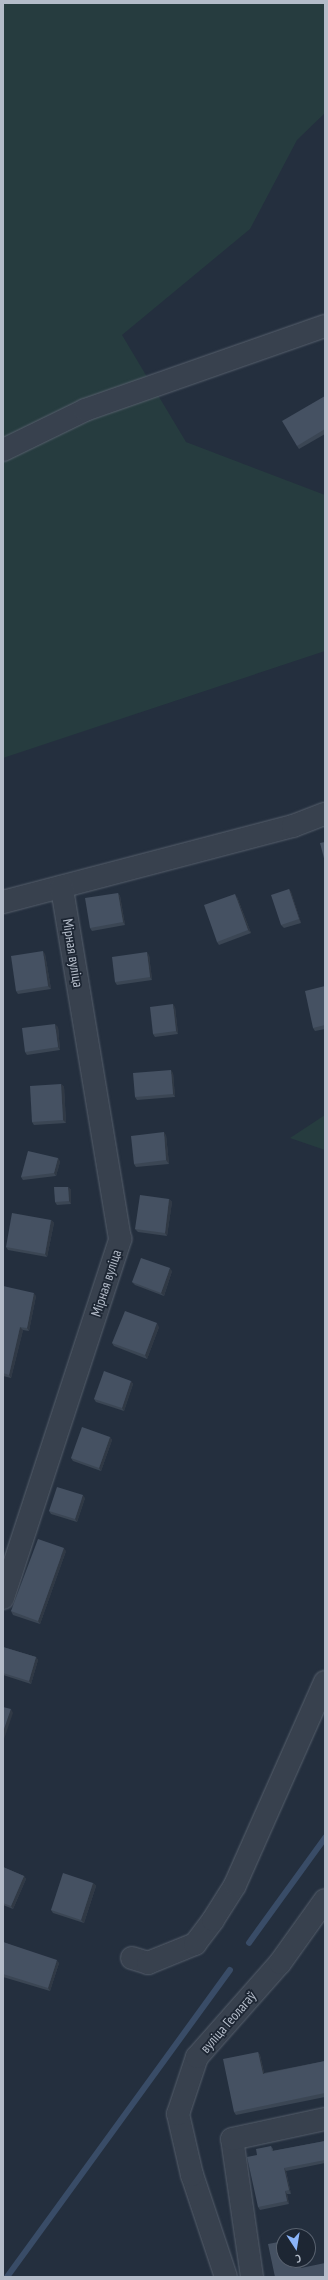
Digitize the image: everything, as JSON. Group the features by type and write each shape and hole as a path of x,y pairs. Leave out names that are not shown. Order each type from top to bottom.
{"street":[{"path":"3,450 85,410 325,326"},
{"path":"3,902 293,826 325,814"},
{"name":"Мірная вуліца","path":"3,1598 120,1239 62,887"},
{"path":"132,1958 148,1963 195,1944 213,1920 235,1885 325,1682"},
{"name":"вуліца Геолагаў","path":"226,2277 192,2175 178,2114 198,2057 280,1963 325,1900"},
{"path":"252,2277 232,2138 325,2119"}],"green space":[{"path":"3,3 325,3 325,113 297,140 250,229 122,335 186,442 325,495 325,651 3,758"},
{"path":"325,1115 325,1150 290,1138"}],"building":[{"path":"325,396 325,429 297,446 282,421"},
{"path":"325,842 325,862 320,843"},
{"path":"289,889 299,919 281,925 271,895"},
{"path":"118,893 123,922 90,928 85,898"},
{"path":"235,894 248,930 217,942 204,905"},
{"path":"43,951 48,986 16,991 11,956"},
{"path":"147,952 150,977 115,982 112,957"},
{"path":"325,986 325,1025 313,1028 305,991"},
{"path":"173,1004 176,1031 153,1034 150,1007"},
{"path":"55,1024 58,1047 25,1052 22,1028"},
{"path":"171,1070 173,1094 135,1097 133,1073"},
{"path":"61,1084 63,1120 32,1122 30,1086"},
{"path":"164,1132 166,1160 134,1164 131,1136"},
{"path":"28,1151 58,1158 54,1173 21,1177"},
{"path":"54,1187 68,1187 69,1201 55,1202"},
{"path":"140,1195 169,1199 165,1233 135,1229"},
{"path":"12,1213 51,1220 45,1254 6,1247"},
{"path":"141,1258 170,1268 161,1293 132,1282"},
{"path":"3,1286 34,1293 27,1328 20,1327 9,1375 3,1373"},
{"path":"125,1311 157,1323 145,1355 112,1343"},
{"path":"104,1371 131,1381 122,1408 94,1399"},
{"path":"82,1427 110,1437 99,1468 71,1458"},
{"path":"57,1487 83,1495 75,1519 49,1511"},
{"path":"38,1539 64,1548 38,1621 11,1611"},
{"path":"3,1647 36,1657 29,1681 3,1673"},
{"path":"3,1707 11,1709 3,1732"},
{"path":"3,1867 24,1876 11,1906 3,1903"},
{"path":"63,1873 93,1883 81,1920 51,1910"},
{"path":"3,1942 57,1960 48,1988 3,1974"},
{"path":"258,2052 263,2074 325,2061 325,2093 234,2112 223,2059"},
{"path":"325,2141 325,2160 284,2168 289,2190 285,2191 287,2201 258,2207 247,2157 257,2155 256,2149 271,2146 272,2151"},
{"path":"276,2242 276,2268 316,2268 316,2265 325,2263 325,2277 275,2277 268,2244"}],"waterway":[{"path":"249,1943 325,1838"},
{"path":"7,2277 230,1970"}]}
